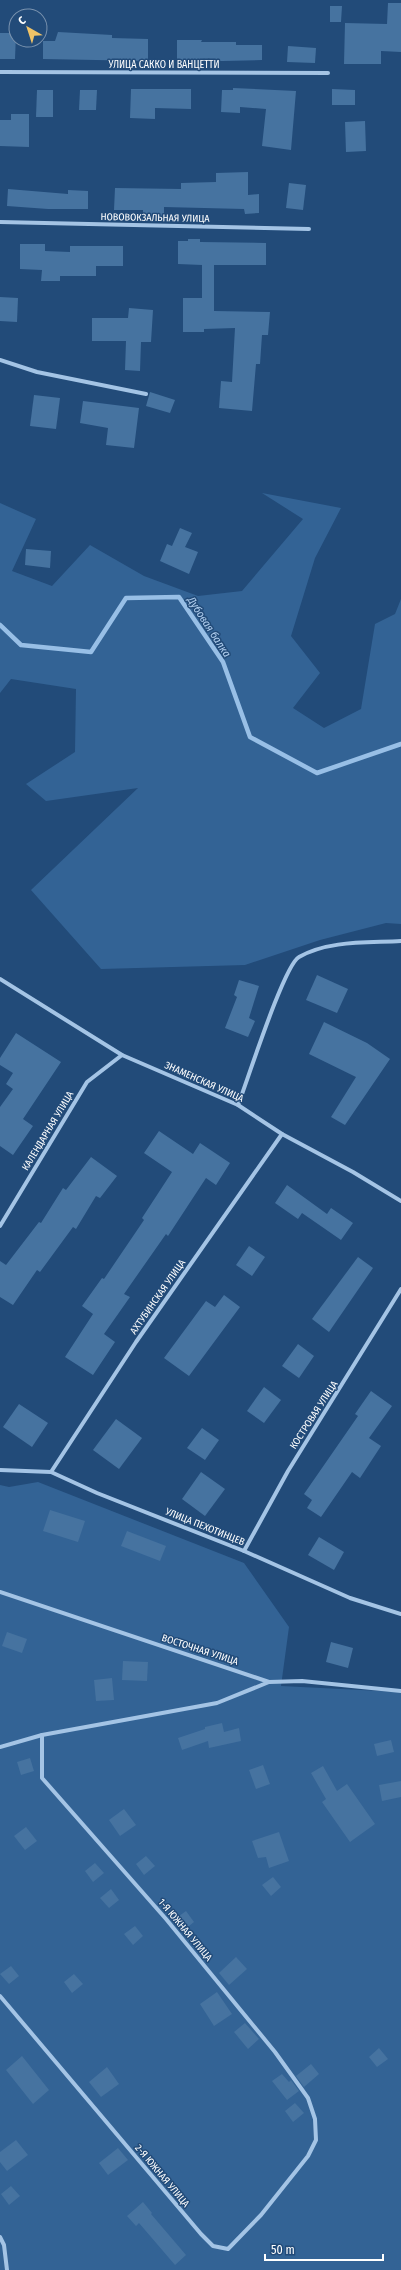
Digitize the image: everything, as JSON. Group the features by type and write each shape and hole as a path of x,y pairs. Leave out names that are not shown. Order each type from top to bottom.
{"street":[{"name":"УЛИЦА САККО И ВАНЦЕТТИ","path":"0,72 328,73"},
{"name":"НОВОВОКЗАЛЬНАЯ УЛИЦА","path":"0,222 309,229"},
{"path":"0,360 37,372 146,394"},
{"path":"238,1105 284,980 298,957 334,945 401,941"},
{"name":"ЗНАМЕНСКАЯ УЛИЦА","path":"0,979 122,1055 238,1105 282,1134 353,1172 401,1201"},
{"name":"КАЛЕНДАРНАЯ УЛИЦА","path":"0,1226 87,1082 122,1055"},
{"name":"АХТУБИНСКАЯ УЛИЦА","path":"52,1472 136,1342 282,1134"},
{"name":"КОСТРОВАЯ УЛИЦА","path":"244,1551 288,1470 401,1289"},
{"name":"УЛИЦА ПЕХОТИНЦЕВ","path":"0,1470 52,1472 98,1493 244,1551 350,1598 401,1614"},
{"name":"ВОСТОЧНАЯ УЛИЦА","path":"0,1592 270,1682 302,1681 401,1691"},
{"path":"0,1747 42,1735 217,1703 270,1682"},
{"name":"1-Я ЮЖНАЯ УЛИЦА","path":"42,1735 42,1778 166,1919 275,2052 308,2098 315,2119 316,2140"},
{"name":"2-Я ЮЖНАЯ УЛИЦА","path":"0,1996 201,2234 213,2246 228,2249 261,2215 308,2156 316,2140"},
{"path":"0,2237 4,2245 7,2270"}],"shaded area":[{"path":"262,493 341,508 315,558 291,636 320,673 293,708 324,728 361,709 375,624 395,614 401,599 401,924 386,923 320,940 245,965 101,969 31,890 138,788 46,801 26,784 75,752 76,689 11,679 0,693 0,503 36,519 12,571 52,586 90,545 144,576 198,596 242,591 303,519"},
{"path":"38,1482 244,1563 289,1627 281,1686 401,1692 401,2270 0,2270 0,1485 9,1487"}],"building":[{"path":"388,3 401,3 401,52 381,51 381,64 344,64 345,23 387,24"},
{"path":"330,6 342,6 341,22 330,22"},
{"path":"58,32 112,35 112,38 148,39 148,61 43,59 43,48 48,48 48,41 55,41"},
{"path":"0,33 8,33 8,48 15,48 15,59 0,59"},
{"path":"177,40 236,42 236,45 262,45 262,60 177,62"},
{"path":"288,46 316,48 315,63 287,62"},
{"path":"233,88 296,91 291,150 262,146 266,109 240,107 240,113 221,112 222,90 233,90"},
{"path":"131,89 191,89 191,109 155,108 155,119 130,118"},
{"path":"332,89 355,90 355,105 332,105"},
{"path":"37,90 53,90 53,117 36,117"},
{"path":"80,90 97,90 96,110 79,110"},
{"path":"11,114 29,114 29,147 0,146 0,120 11,120"},
{"path":"365,121 366,151 346,152 345,122"},
{"path":"248,172 248,195 259,194 259,213 245,214 244,209 164,207 164,216 143,217 143,210 114,210 115,188 181,189 181,183 216,182 216,173"},
{"path":"289,183 306,185 303,210 286,208"},
{"path":"8,189 68,194 68,190 88,191 88,209 48,209 7,206"},
{"path":"188,239 200,239 200,242 266,243 266,265 214,265 214,311 270,312 268,335 262,335 260,364 256,364 252,411 219,408 221,381 232,382 235,328 204,329 204,332 183,332 183,298 202,298 202,265 178,264 178,241 188,241"},
{"path":"20,244 45,244 45,251 70,252 70,246 123,246 123,266 96,266 96,276 60,276 60,281 41,281 42,270 20,269"},
{"path":"0,297 18,298 17,322 0,321"},
{"path":"129,308 153,310 151,342 141,342 140,371 125,370 126,341 92,341 92,318 128,318"},
{"path":"150,392 175,400 170,413 146,406"},
{"path":"34,395 60,398 56,429 30,426"},
{"path":"83,401 139,408 134,448 106,445 108,428 80,423"},
{"path":"180,528 192,533 185,547 198,552 189,574 160,561 167,544 172,546"},
{"path":"26,549 51,551 50,568 25,565"},
{"path":"317,975 348,989 337,1013 306,1000"},
{"path":"239,980 259,986 249,1018 255,1021 248,1037 225,1028 237,997 234,995"},
{"path":"324,1022 367,1043 390,1059 345,1125 331,1117 356,1077 309,1054"},
{"path":"16,1033 61,1062 23,1119 33,1126 13,1155 0,1146 0,1107 13,1089 6,1084 13,1073 0,1065 0,1058"},
{"path":"159,1131 193,1154 200,1143 230,1163 216,1185 206,1178 168,1236 166,1234 124,1294 130,1297 104,1334 115,1342 93,1375 65,1357 93,1314 82,1306 102,1278 104,1279 144,1220 142,1218 172,1172 144,1153"},
{"path":"91,1157 117,1176 100,1198 96,1196 76,1229 73,1227 40,1272 37,1270 13,1305 0,1297 0,1261 6,1265 39,1222 41,1223 63,1188 66,1190"},
{"path":"287,1185 327,1214 331,1208 353,1223 341,1240 302,1213 298,1219 275,1203"},
{"path":"249,1246 265,1257 252,1276 236,1265"},
{"path":"358,1257 373,1268 329,1332 312,1319"},
{"path":"224,1295 240,1307 189,1376 164,1358 206,1301 215,1307"},
{"path":"298,1344 314,1356 299,1378 282,1366"},
{"path":"264,1387 281,1400 264,1423 247,1411"},
{"path":"371,1391 392,1406 369,1438 381,1446 360,1478 352,1472 321,1517 307,1508 312,1500 304,1494 358,1416 355,1414"},
{"path":"19,1404 48,1423 32,1447 3,1427"},
{"path":"116,1419 142,1438 119,1469 93,1450"},
{"path":"202,1428 219,1440 205,1460 187,1448"},
{"path":"201,1472 225,1489 205,1516 182,1499"},
{"path":"50,1510 85,1521 78,1542 43,1531"},
{"path":"127,1531 166,1546 160,1561 121,1546"},
{"path":"319,1537 344,1552 334,1570 308,1555"},
{"path":"7,1632 27,1639 22,1653 2,1646"},
{"path":"331,1642 353,1648 348,1668 326,1662"},
{"path":"123,1661 148,1662 147,1681 122,1680"},
{"path":"112,1678 114,1700 96,1701 94,1680"},
{"path":"222,1723 224,1732 239,1728 241,1741 209,1748 208,1741 182,1750 178,1738 205,1729 205,1727"},
{"path":"391,1740 394,1752 377,1756 374,1744"},
{"path":"30,1758 34,1771 21,1775 17,1762"},
{"path":"263,1765 270,1784 256,1789 249,1770"},
{"path":"323,1766 337,1791 347,1784 375,1824 350,1842 322,1802 326,1799 311,1773"},
{"path":"401,1781 401,1797 382,1801 379,1785"},
{"path":"124,1809 136,1825 120,1836 109,1820"},
{"path":"26,1827 37,1841 25,1850 14,1836"},
{"path":"279,1832 289,1861 269,1868 266,1857 258,1858 252,1841"},
{"path":"146,1856 155,1866 144,1875 136,1864"},
{"path":"95,1863 104,1873 93,1882 85,1871"},
{"path":"273,1877 281,1887 271,1896 262,1885"},
{"path":"111,1889 119,1900 109,1908 100,1898"},
{"path":"186,1911 194,1922 184,1930 175,1919"},
{"path":"135,1926 143,1936 133,1945 124,1934"},
{"path":"236,1957 247,1969 229,1985 219,1973"},
{"path":"11,1966 19,1976 9,1984 0,1974"},
{"path":"74,1974 83,1984 72,1993 64,1982"},
{"path":"217,1992 232,2014 214,2026 200,2004"},
{"path":"245,2023 259,2039 248,2049 234,2032"},
{"path":"379,2048 388,2059 377,2067 369,2057"},
{"path":"22,2056 49,2090 33,2104 6,2070"},
{"path":"311,2064 319,2074 304,2087 296,2076"},
{"path":"107,2067 119,2084 101,2097 89,2082"},
{"path":"282,2074 289,2082 291,2080 299,2091 287,2100 272,2081"},
{"path":"295,2103 304,2113 293,2122 285,2111"},
{"path":"16,2140 28,2155 7,2171 0,2162 0,2152"},
{"path":"118,2148 128,2160 108,2175 99,2163"},
{"path":"11,2186 20,2196 9,2205 1,2194"},
{"path":"143,2202 152,2213 151,2214 186,2255 175,2265 139,2223 136,2226 127,2216"}],"waterway":[{"name":"Дубовая балка","path":"0,625 21,645 91,652 126,598 179,597 223,662 250,737 317,773 401,744"}]}
